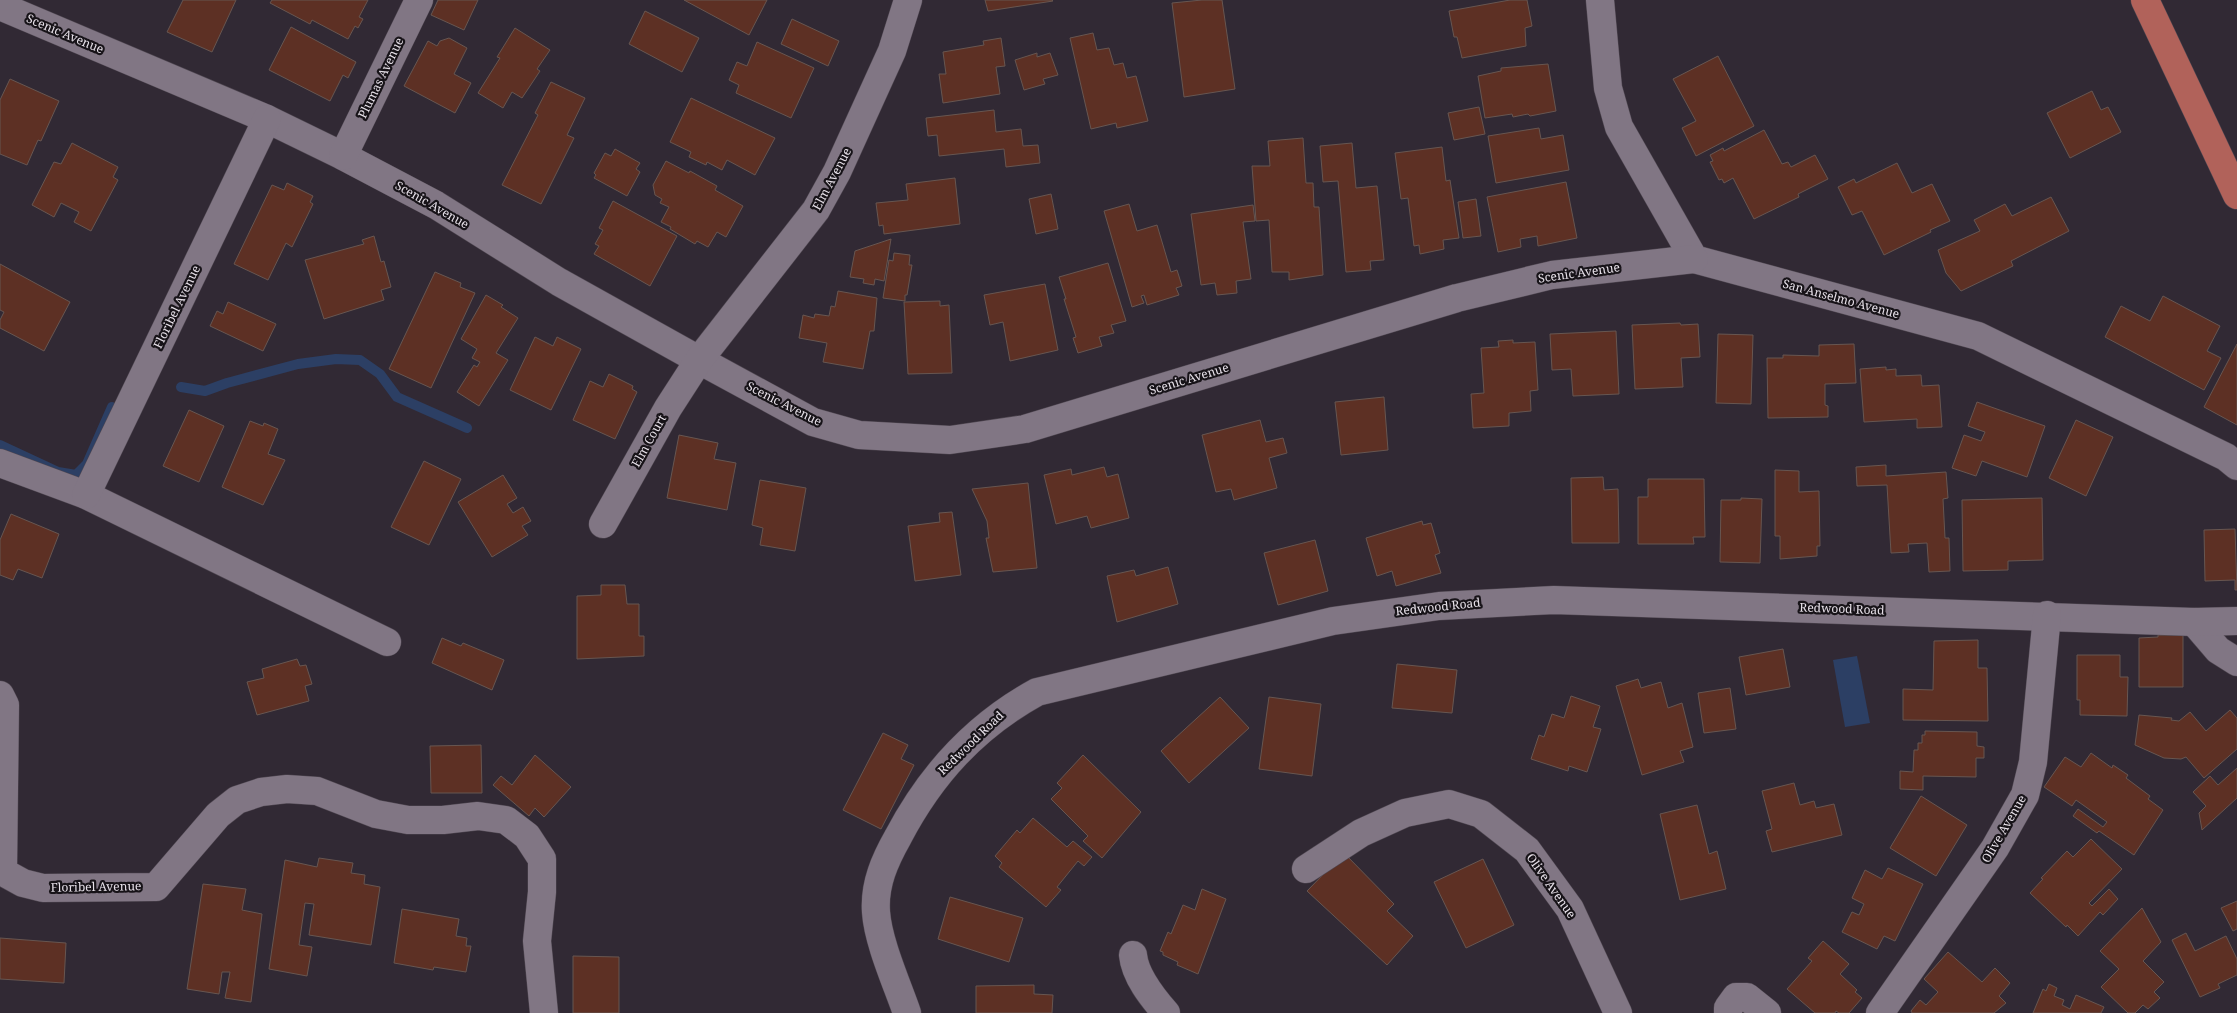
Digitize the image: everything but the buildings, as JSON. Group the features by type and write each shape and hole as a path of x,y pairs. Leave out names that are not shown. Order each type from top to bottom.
{"main road":[{"path":"2144,0 2237,195"}],"street":[{"name":"Plumas Avenue","path":"343,156 419,0"},
{"name":"Elm Avenue","path":"699,360 816,210 837,172 892,51 908,0"},
{"path":"1600,0 1608,88 1619,127 1694,259"},
{"name":"Scenic Avenue","path":"0,6 267,119 343,156 436,205 559,282 813,422 859,435 950,440 1025,429 1457,298 1542,277 1694,259"},
{"name":"Floribel Avenue","path":"86,496 267,119"},
{"name":"San Anselmo Avenue","path":"1694,259 1978,336 2226,457 2237,466"},
{"name":"Elm Court","path":"603,524 668,408 699,360"},
{"path":"0,463 86,496 387,642"},
{"name":"Redwood Road","path":"907,1013 877,925 877,890 883,868 914,806 934,778 1003,712 1037,692 1333,620 1481,603 1554,600 2047,615 2194,622 2237,621"},
{"name":"Olive Avenue","path":"1880,1013 1995,848 2025,795 2032,762 2047,615"},
{"path":"2194,622 2218,650 2237,662"},
{"name":"Floribel Avenue","path":"0,695 5,705 3,872 23,883 43,888 156,887 218,815 237,800 261,792 287,788 317,791 376,814 408,820 443,820 478,816 506,820 527,836 542,859 542,892 537,941 544,1013"},
{"name":"Olive Avenue","path":"1306,869 1361,833 1405,813 1449,804 1481,814 1527,850 1570,908 1618,1013"},
{"path":"1133,955 1134,964 1141,979 1166,1013"},
{"path":"1728,1013 1728,1008 1736,998 1747,997 1767,1013"}],"water":[{"path":"1857,656 1870,723 1845,727 1833,660"}],"waterway":[{"path":"181,387 205,391 227,383 298,364 336,359 360,360 380,374 397,397 467,428"},
{"path":"0,445 58,472 76,475 87,464 112,407"}]}
